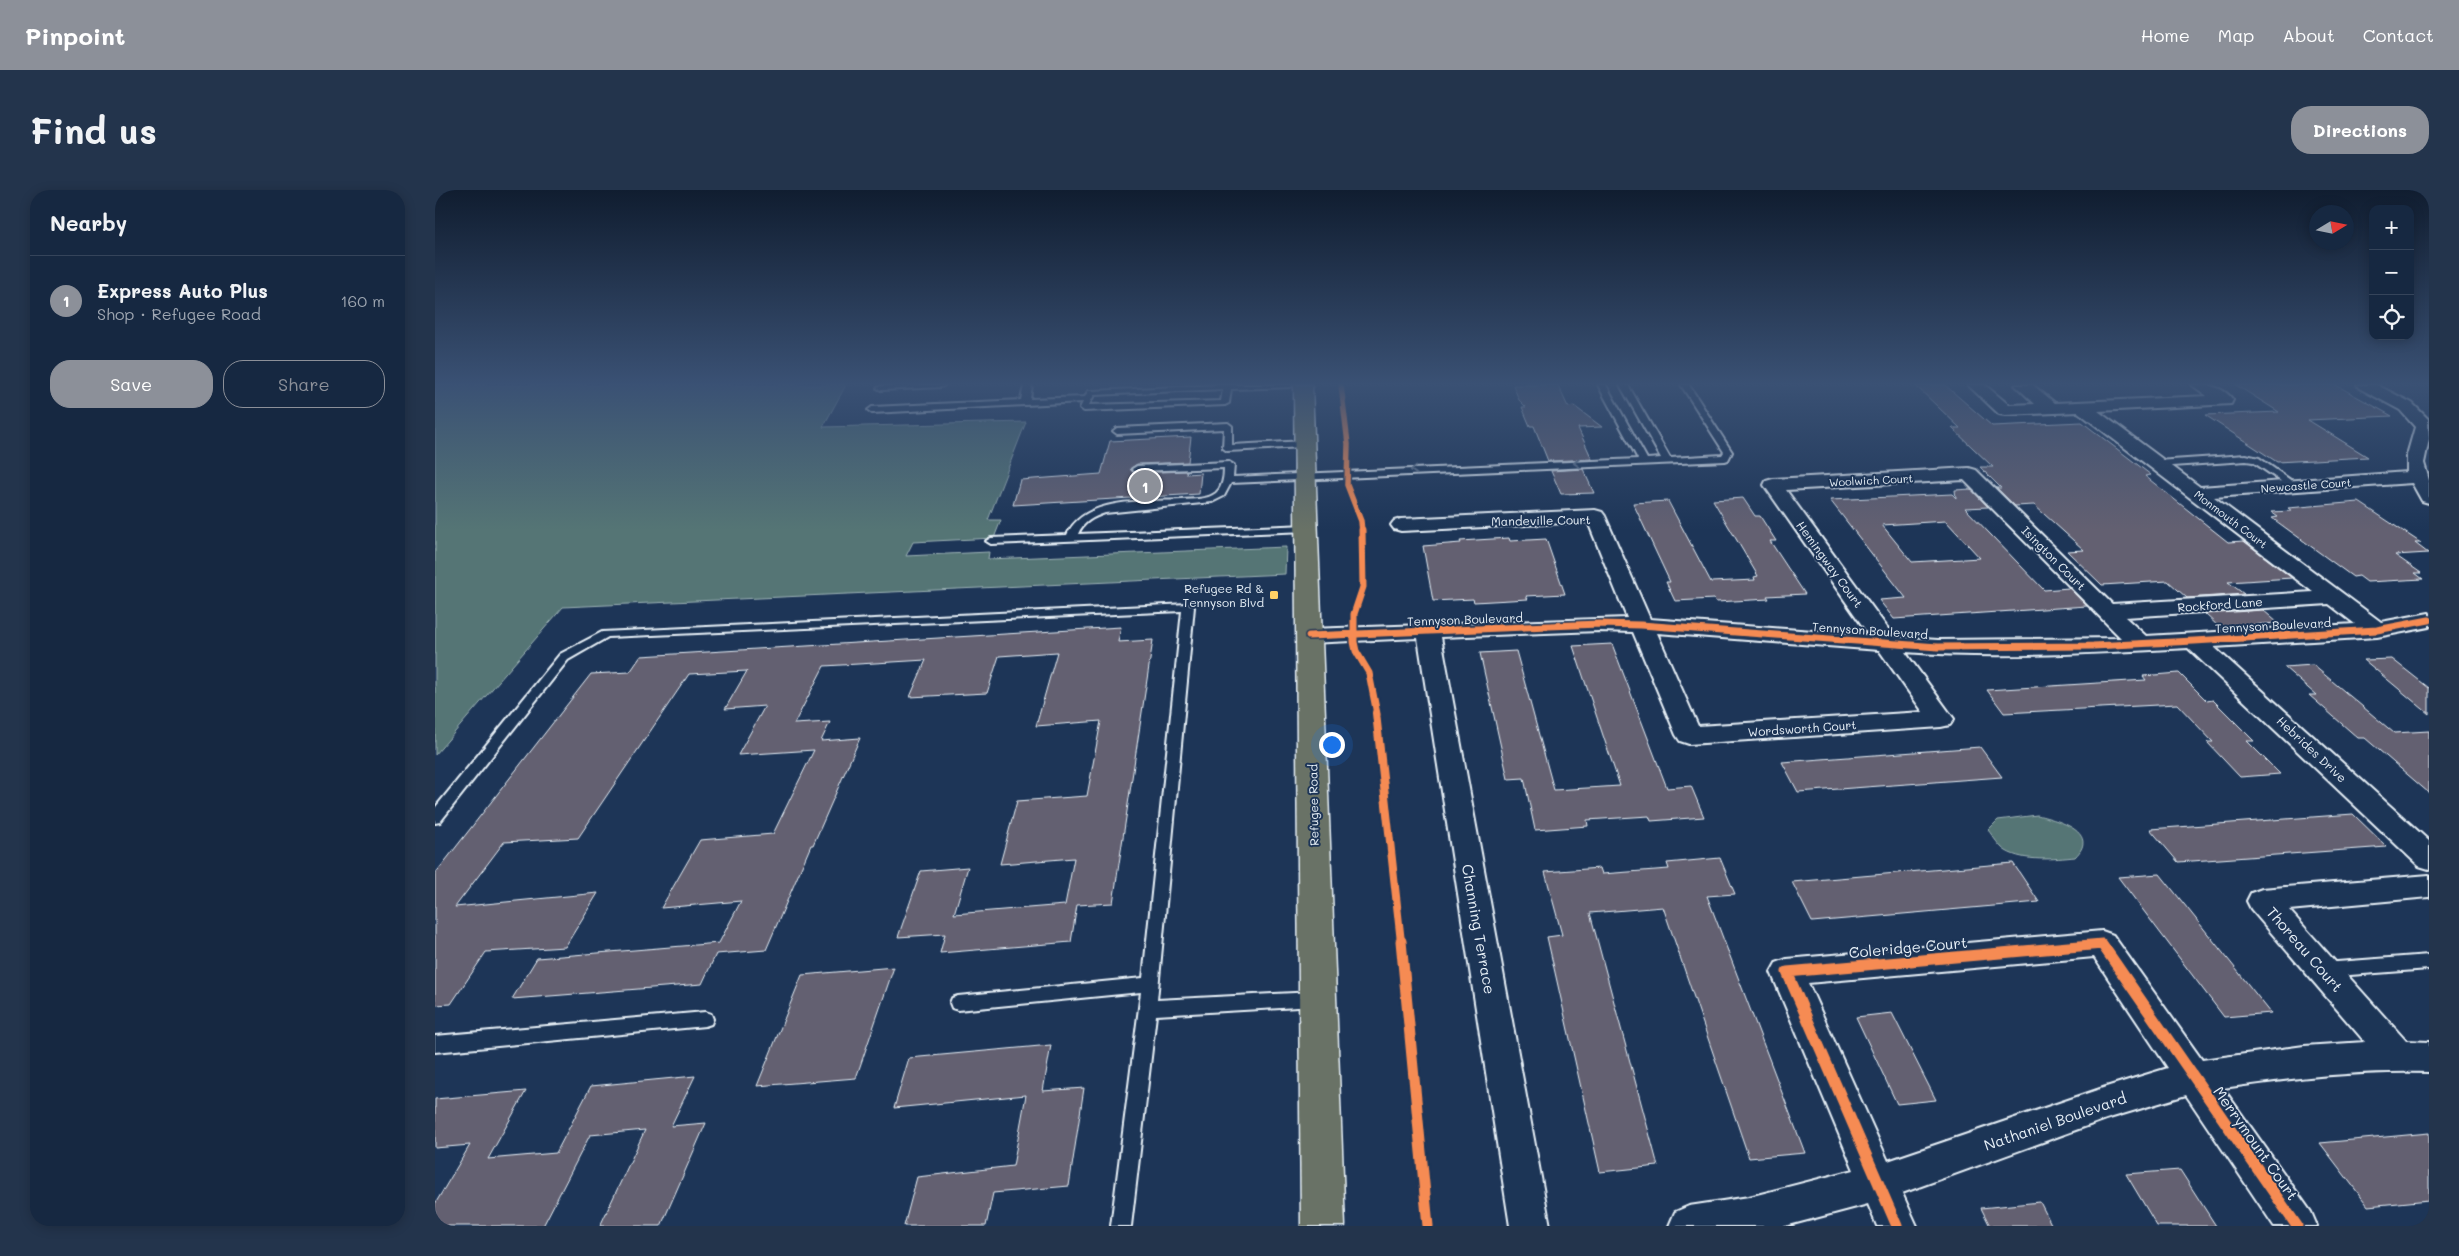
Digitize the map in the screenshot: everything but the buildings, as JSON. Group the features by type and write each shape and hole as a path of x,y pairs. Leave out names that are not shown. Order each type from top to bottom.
{"main road":[{"name":"Refugee Road","path":"1305,433 1323,1226"}],"street":[{"name":"Monmouth Court","path":"2116,433 2377,630"},
{"path":"2424,444 2414,461 2416,477 2429,497"},
{"name":"Woolwich Court","path":"1773,485 1969,474"},
{"name":"Isington Court","path":"1969,474 2139,643"},
{"name":"Newcastle Court","path":"2196,493 2416,477"},
{"name":"Hemingway Court","path":"1773,485 1887,643"},
{"name":"Mandeville Court","path":"1401,525 1595,516 1641,625"},
{"name":"Rockford Lane","path":"2107,612 2334,597"},
{"name":"Tennyson Boulevard","path":"1309,636 1599,624 1641,625 1948,646 2093,646 2377,630 2429,620"},
{"name":"Wordsworth Court","path":"1641,625 1689,735 1941,719 1887,643"},
{"name":"Channing Terrace","path":"1429,631 1530,1226"},
{"name":"Hebrides Drive","path":"2195,641 2429,858"},
{"name":"Thoreau Court","path":"2413,1057 2323,970 2263,901 2429,886"},
{"name":"Coleridge Court","path":"1878,1182 1787,972 2102,944 2192,1077"},
{"name":"Nathaniel Boulevard","path":"1689,1226 1749,1216 1878,1182 2106,1103 2192,1077 2304,1062 2413,1057"},
{"name":"Merrymount Court","path":"2192,1077 2297,1226"},
{"path":"1878,1182 1897,1226"}],"lane":[{"path":"1228,433 1227,448 1305,444"},
{"path":"1628,433 1643,460"},
{"path":"1652,433 1667,460"},
{"path":"1228,480 1643,460 1725,458 1728,452 1716,433"},
{"path":"2157,464 2247,458 2256,460 2295,486"},
{"path":"1071,538 1078,523 1093,514 1120,506 1209,500 1221,494 1228,480 1229,465 1137,469"},
{"path":"991,541 1307,528"},
{"path":"435,818 564,657 606,634 1188,607 1148,1008 1121,1226"},
{"path":"2323,970 2429,962"},
{"path":"958,1003 1149,984"},
{"path":"1148,1008 1318,999"},
{"path":"435,1044 705,1019"}],"green space":[{"path":"435,433 1022,433 988,520 1001,520 994,538 913,542 906,556 989,552 988,559 1286,547 1285,574 563,607 435,755"},
{"path":"2037,815 2063,823 2079,833 2083,840 2082,848 2075,857 2040,859 2022,857 2006,851 1988,830 1998,820"}],"cycle path":[{"path":"1347,433 1347,485 1361,521 1364,570 1363,587 1354,614 1354,642 1356,651 1369,673 1375,701 1392,842 1428,1226"},
{"path":"1309,636 1599,624 1641,625 1938,647 2093,646 2377,630 2429,620"},
{"path":"1897,1226 1787,972 2102,944 2297,1226"}],"place":[{"name":"Express Auto Plus","path":"1145,486"},
{"name":"Refugee Rd & Tennyson Blvd","path":"1274,595"}]}
